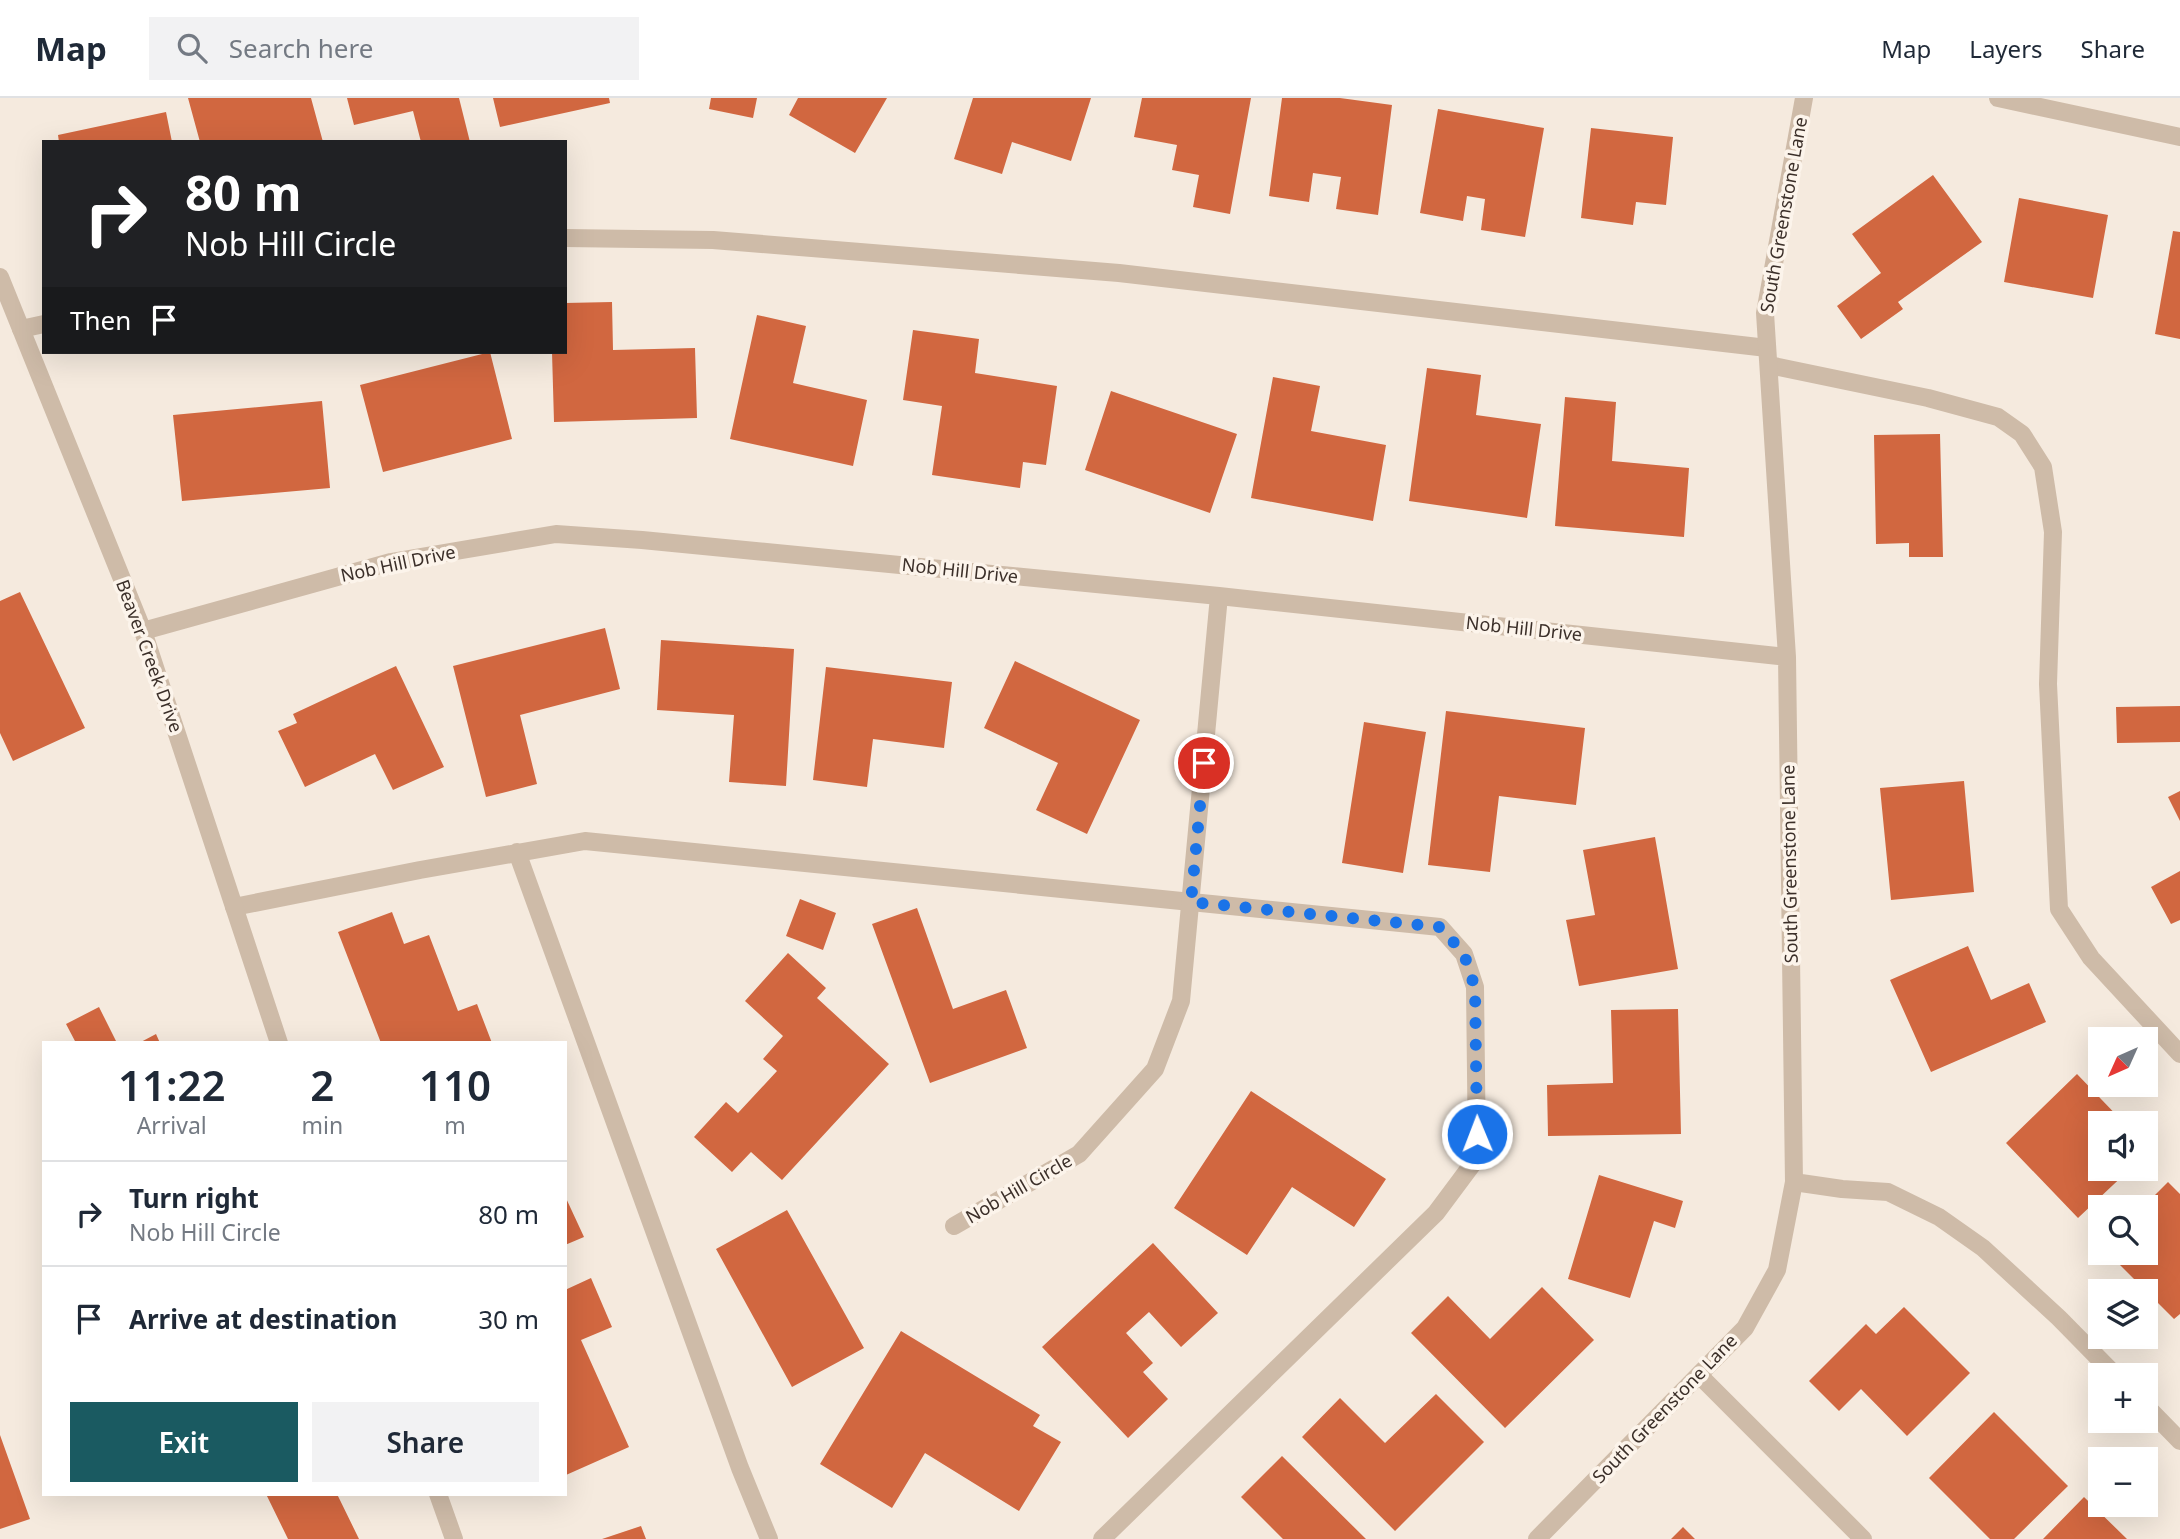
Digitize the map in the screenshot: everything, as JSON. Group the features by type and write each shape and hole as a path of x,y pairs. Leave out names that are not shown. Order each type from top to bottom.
{"street":[{"name":"South Greenstone Lane","path":"1537,1539 1745,1328 1777,1270 1794,1182 1787,657 1765,313 1804,98"},
{"path":"1998,98 2180,136"},
{"path":"567,238 713,240 1119,273 1768,356 1998,417 2022,434 2043,467 2053,532 2048,684 2059,909 2091,958 2180,1054"},
{"name":"Beaver Creek Drive","path":"0,277 143,631 278,1041"},
{"path":"21,329 42,324"},
{"name":"Nob Hill Drive","path":"143,631 391,562 556,534 1219,596 1787,657"},
{"name":"Nob Hill Circle","path":"954,1226 1079,1154 1155,1069 1181,1001 1219,596"},
{"path":"234,907 585,841 1440,927 1464,954 1475,988 1477,1158 1436,1213 1102,1539"},
{"path":"517,852 740,1468 769,1539"},
{"path":"1794,1182 1888,1192 1939,1217 1983,1248 2103,1363"},
{"path":"1700,1376 1863,1539"},
{"path":"2158,1418 2180,1441"},
{"path":"439,1496 454,1539"}],"building":[{"path":"188,98 311,98 322,140 199,140"},
{"path":"347,98 459,98 470,140 420,140 413,111 354,125"},
{"path":"493,98 609,98 610,103 500,127"},
{"path":"711,98 757,98 753,118 709,109"},
{"path":"798,98 887,98 855,153 789,115"},
{"path":"973,98 1091,98 1071,161 1012,142 1002,174 954,159"},
{"path":"1142,98 1251,98 1230,214 1193,207 1199,175 1172,170 1177,145 1134,137"},
{"path":"1282,98 1340,98 1392,105 1378,215 1336,209 1341,177 1313,173 1309,202 1269,196"},
{"path":"1438,109 1544,128 1525,237 1481,230 1485,199 1467,196 1463,221 1420,213"},
{"path":"166,112 172,140 59,140 58,135"},
{"path":"1591,128 1673,137 1666,205 1636,202 1633,225 1581,218"},
{"path":"1933,175 1982,242 1898,302 1903,309 1861,339 1837,306 1881,273 1852,234"},
{"path":"2019,198 2108,215 2093,298 2004,282"},
{"path":"2173,231 2180,232 2180,339 2155,334"},
{"path":"612,302 613,350 695,348 697,418 554,422 552,354 567,354 567,303"},
{"path":"757,315 806,326 793,383 867,400 853,466 730,439"},
{"path":"913,330 979,339 975,373 1057,386 1046,465 1023,462 1020,488 932,475 942,406 903,400"},
{"path":"491,354 512,439 383,472 360,385"},
{"path":"1427,368 1481,375 1476,415 1541,424 1527,518 1409,501"},
{"path":"1273,377 1320,386 1311,431 1386,445 1373,521 1251,498"},
{"path":"1111,391 1237,434 1210,513 1085,470"},
{"path":"1565,397 1616,402 1612,461 1689,468 1684,537 1555,526"},
{"path":"322,401 330,488 182,501 173,415"},
{"path":"1940,434 1943,557 1909,557 1909,543 1876,544 1874,435"},
{"path":"20,592 85,728 13,761 0,733 0,601"},
{"path":"605,628 620,689 520,715 537,784 486,797 453,666"},
{"path":"661,640 794,649 786,786 729,782 734,715 657,710"},
{"path":"1015,661 1140,720 1087,834 1036,810 1058,763 984,728"},
{"path":"396,666 444,767 393,790 375,754 305,787 278,731 297,723 293,714"},
{"path":"826,667 952,682 944,748 873,739 867,787 813,780"},
{"path":"2180,706 2180,742 2117,743 2116,707"},
{"path":"1446,711 1585,728 1576,805 1499,796 1490,872 1428,865"},
{"path":"1364,722 1426,732 1403,873 1342,863"},
{"path":"1964,781 1974,892 1891,900 1880,788"},
{"path":"2180,791 2180,821 2168,797"},
{"path":"1655,837 1678,969 1579,986 1566,920 1595,915 1583,850"},
{"path":"2180,871 2180,920 2171,924 2151,887"},
{"path":"800,899 836,913 823,950 786,936"},
{"path":"917,908 953,1009 1006,990 1027,1048 930,1083 872,924"},
{"path":"392,912 404,944 429,935 458,1011 477,1004 491,1041 380,1041 338,932"},
{"path":"1968,946 1991,1000 2029,983 2046,1022 1931,1072 1890,980"},
{"path":"788,953 826,988 817,998 889,1064 782,1180 751,1152 732,1172 694,1137 726,1102 738,1113 777,1071 763,1059 783,1036 745,1001"},
{"path":"99,1007 116,1041 75,1041 66,1024"},
{"path":"1678,1009 1681,1134 1548,1136 1547,1085 1613,1083 1611,1010"},
{"path":"156,1034 159,1041 143,1041"},
{"path":"2077,1074 2088,1085 2088,1097 2099,1097 2113,1111 2088,1111 2088,1181 2117,1181 2102,1195 2088,1195 2088,1209 2078,1218 2006,1143"},
{"path":"1251,1091 1386,1179 1354,1227 1292,1187 1247,1255 1174,1208"},
{"path":"1599,1175 1683,1201 1675,1228 1654,1221 1630,1298 1568,1279"},
{"path":"2168,1182 2180,1194 2180,1314 2174,1319 2158,1303 2158,1279 2134,1279 2120,1265 2158,1265 2158,1195 2155,1195"},
{"path":"567,1200 584,1237 567,1244"},
{"path":"787,1210 864,1348 792,1387 716,1249"},
{"path":"1153,1243 1218,1313 1181,1347 1149,1312 1126,1333 1153,1363 1143,1372 1168,1399 1128,1438 1042,1347"},
{"path":"591,1278 612,1327 581,1340 629,1447 567,1475 567,1289"},
{"path":"1542,1287 1594,1340 1505,1428 1411,1333 1448,1296 1490,1339"},
{"path":"1904,1307 1970,1373 1907,1436 1861,1389 1839,1411 1809,1381 1866,1324 1876,1334"},
{"path":"901,1331 1040,1415 1033,1426 1061,1442 1019,1511 925,1453 892,1508 820,1464"},
{"path":"1436,1394 1484,1442 1395,1531 1302,1437 1340,1398 1385,1443"},
{"path":"1994,1412 2068,1486 2014,1539 1990,1539 1929,1478"},
{"path":"0,1435 30,1519 0,1529"},
{"path":"1282,1456 1366,1539 1283,1539 1241,1497"},
{"path":"267,1496 338,1496 359,1539 288,1539"},
{"path":"2084,1497 2088,1501 2088,1517 2104,1517 2127,1539 2043,1539"},
{"path":"641,1526 646,1539 602,1539"},
{"path":"1683,1527 1695,1539 1671,1539"}],"route":[{"path":"1204,763 1191,902 1440,927 1464,954 1475,988 1477,1134"}]}
